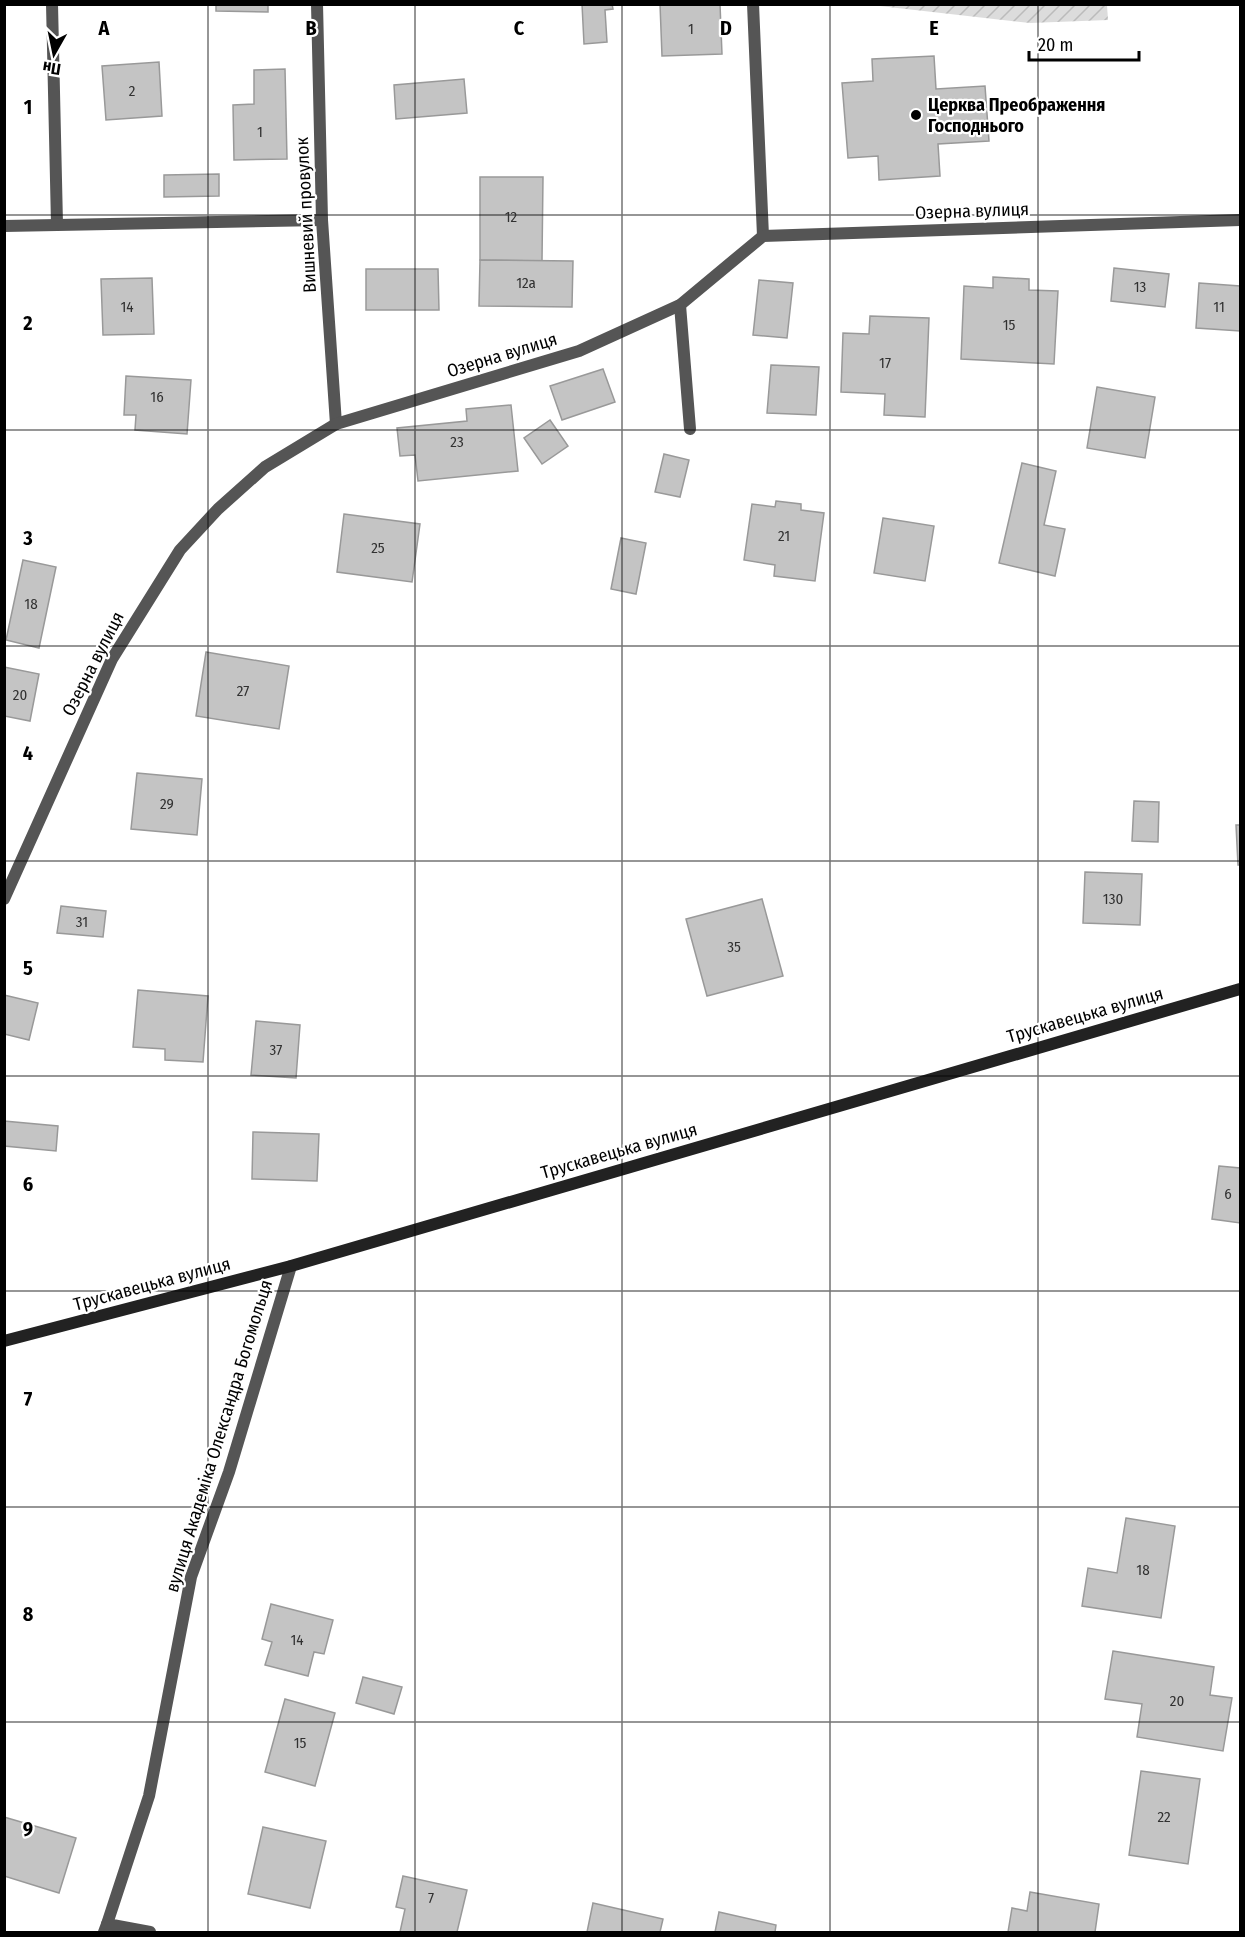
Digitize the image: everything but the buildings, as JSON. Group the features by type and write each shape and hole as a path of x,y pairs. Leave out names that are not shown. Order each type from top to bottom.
{"main road":[{"name":"Трускавецька вулиця","path":"4,1341 291,1266 1240,989"}],"street":[{"path":"52,4 57,224"},
{"name":"Вишневий провулок","path":"317,4 322,220 336,424"},
{"path":"753,4 763,236"},
{"path":"4,226 322,220"},
{"name":"Озерна вулиця","path":"4,899 112,658 180,550 218,509 265,467 336,424 579,351 680,305 763,236 1240,220"},
{"path":"680,305 690,429"},
{"name":"вулиця Академіка Олександра Богомольця","path":"150,1932 105,1928 149,1796 191,1577 230,1472 291,1266"}],"shaded area":[{"path":"871,5 1107,5 1108,20 1030,23"}],"place":[{"name":"Церква Преображення Господнього","path":"916,115"}]}
